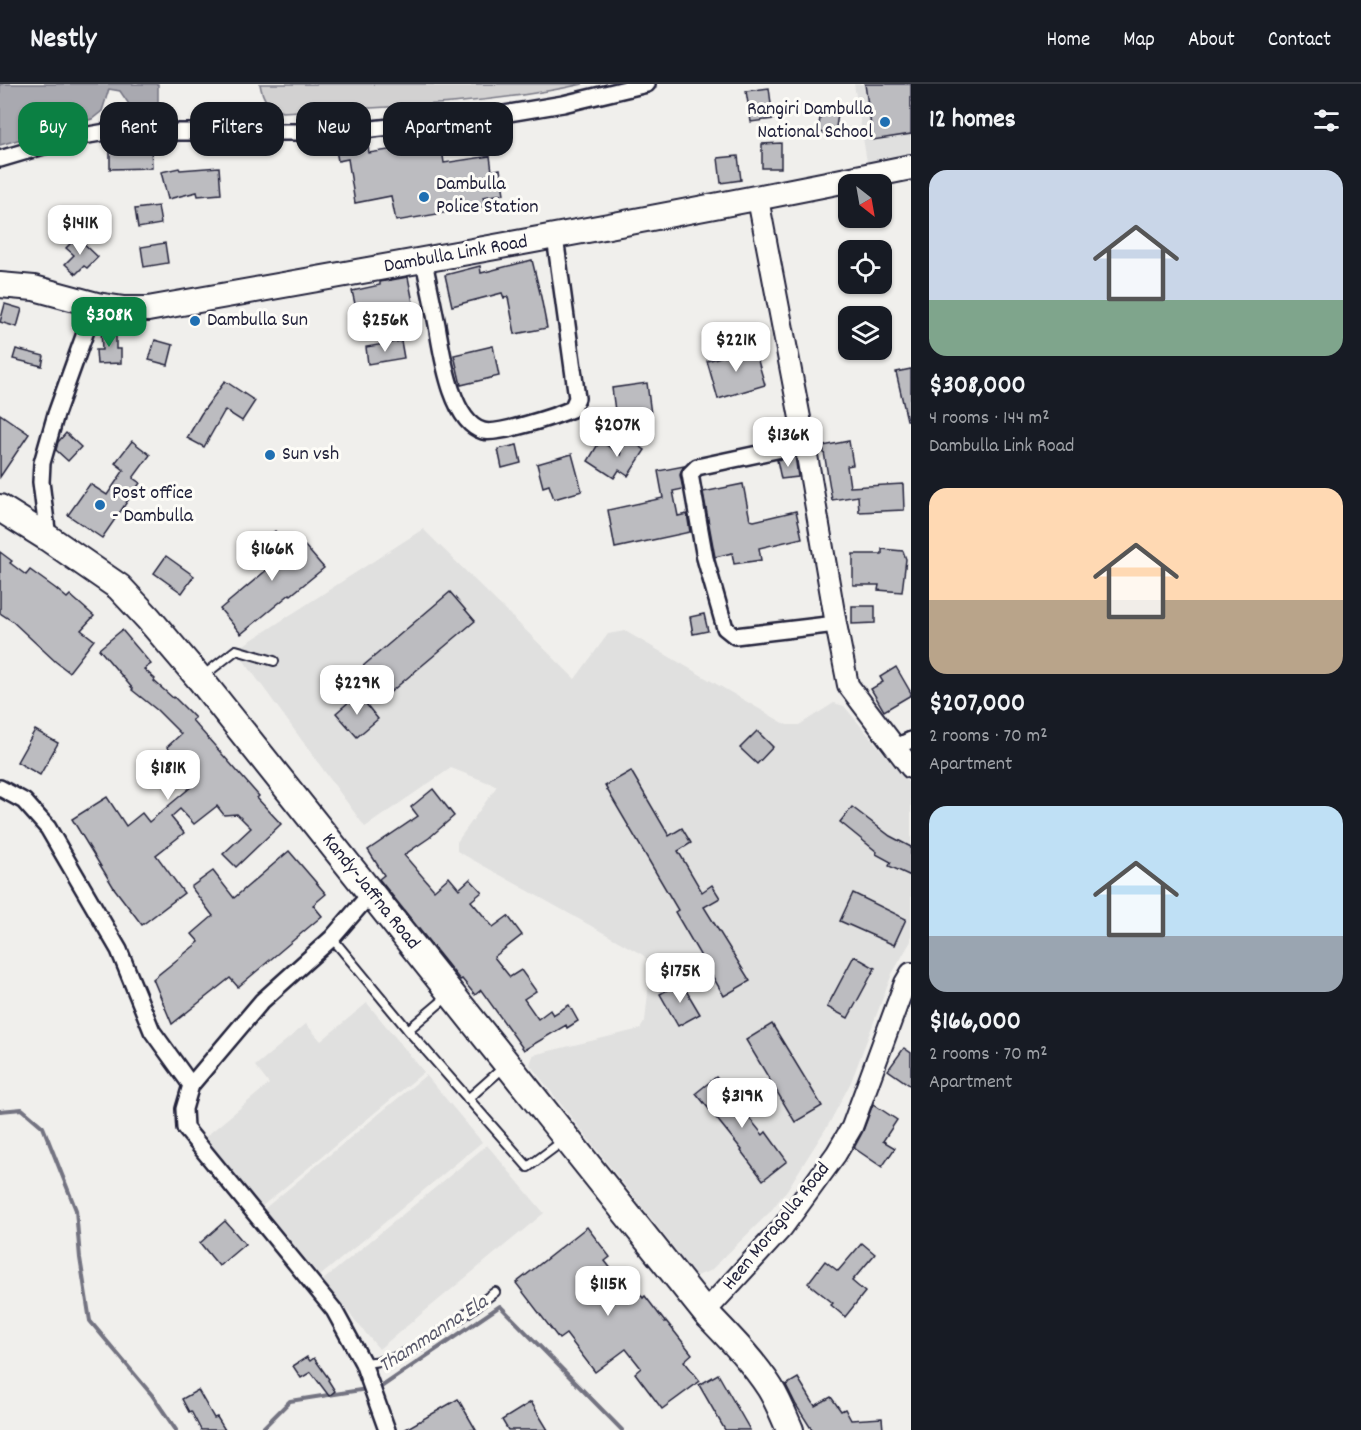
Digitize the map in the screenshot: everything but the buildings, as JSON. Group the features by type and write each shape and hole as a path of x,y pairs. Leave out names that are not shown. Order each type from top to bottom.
{"highway":[{"name":"Kandy-Jaffna Road","path":"0,508 119,587 200,679 705,1312 745,1374 774,1430"},
{"name":"Kandy-Jaffna Road","path":"705,1312 728,1335 770,1388 790,1430"}],"main road":[{"name":"Dambulla Link Road","path":"0,285 34,288 97,305 123,309 148,309 555,237 758,199 911,167"}],"street":[{"path":"0,159 71,138 106,132 344,132 492,116 563,104 647,84"},
{"path":"758,199 848,685 903,743 911,768"},
{"path":"424,261 447,377 455,400 472,426 484,431 497,431 559,415 572,409 577,398 555,237"},
{"path":"48,538 41,482 42,463 56,414 97,305"},
{"path":"805,444 697,467 690,474 705,558 725,628 735,636 836,624"},
{"path":"0,788 24,801 48,828 119,950 152,1031 191,1085"},
{"path":"371,892 332,938 262,1001 191,1085 184,1109 184,1128 334,1310 365,1368 384,1423"},
{"name":"Heen Moragolla Road","path":"705,1312 782,1228 836,1154 852,1127 905,983 911,973"}],"lane":[{"path":"200,679 236,650 274,661"},
{"path":"332,938 408,1030 528,1167 566,1139"},
{"path":"408,1030 452,993"},
{"path":"468,1099 508,1064"},
{"path":"365,1368 407,1352 428,1340 495,1292"}],"shaded area":[{"path":"0,84 158,84 158,102 128,102 120,91 109,89 105,102 100,102 100,113 88,120 88,102 18,102 18,140 0,145"},
{"path":"260,84 583,84 471,101 383,102 383,108 371,108 371,102 296,102 296,111 284,112 284,102 267,102"},
{"name":"Rangiri Dambulla National School","path":"854,84 911,84 911,160 868,168"},
{"path":"423,529 575,679 608,634 625,631 787,725 799,725 834,703 844,706 911,786 911,941 892,974 851,1082 830,1122 787,1190 770,1212 710,1271 696,1276 530,1065 533,1055 640,1029 645,1021 651,964 643,955 457,851 457,842 497,786 451,768 365,827 236,650"},
{"path":"367,1003 424,1072 261,1207 204,1138 269,1084 255,1066 306,1024 321,1041"},
{"path":"426,1075 482,1142 320,1276 264,1209"},
{"path":"487,1145 544,1213 379,1349 322,1281"}],"waterway":[{"name":"Thammanna Ela","path":"0,1111 22,1109 43,1127 76,1210 80,1258 90,1321 152,1395 176,1430"},
{"name":"Thammanna Ela","path":"375,1388 381,1387 500,1306 622,1430"},
{"name":"Thammanna Ela","path":"261,1430 290,1401 367,1389"}],"place":[{"name":"Rangiri Dambulla National School","path":"885,122"},
{"name":"Dambulla Police Station","path":"424,197"},
{"name":"Dambulla Sun","path":"195,321"},
{"name":"Sun vsh","path":"270,455"},
{"name":"Post office - Dambulla","path":"100,505"}]}
